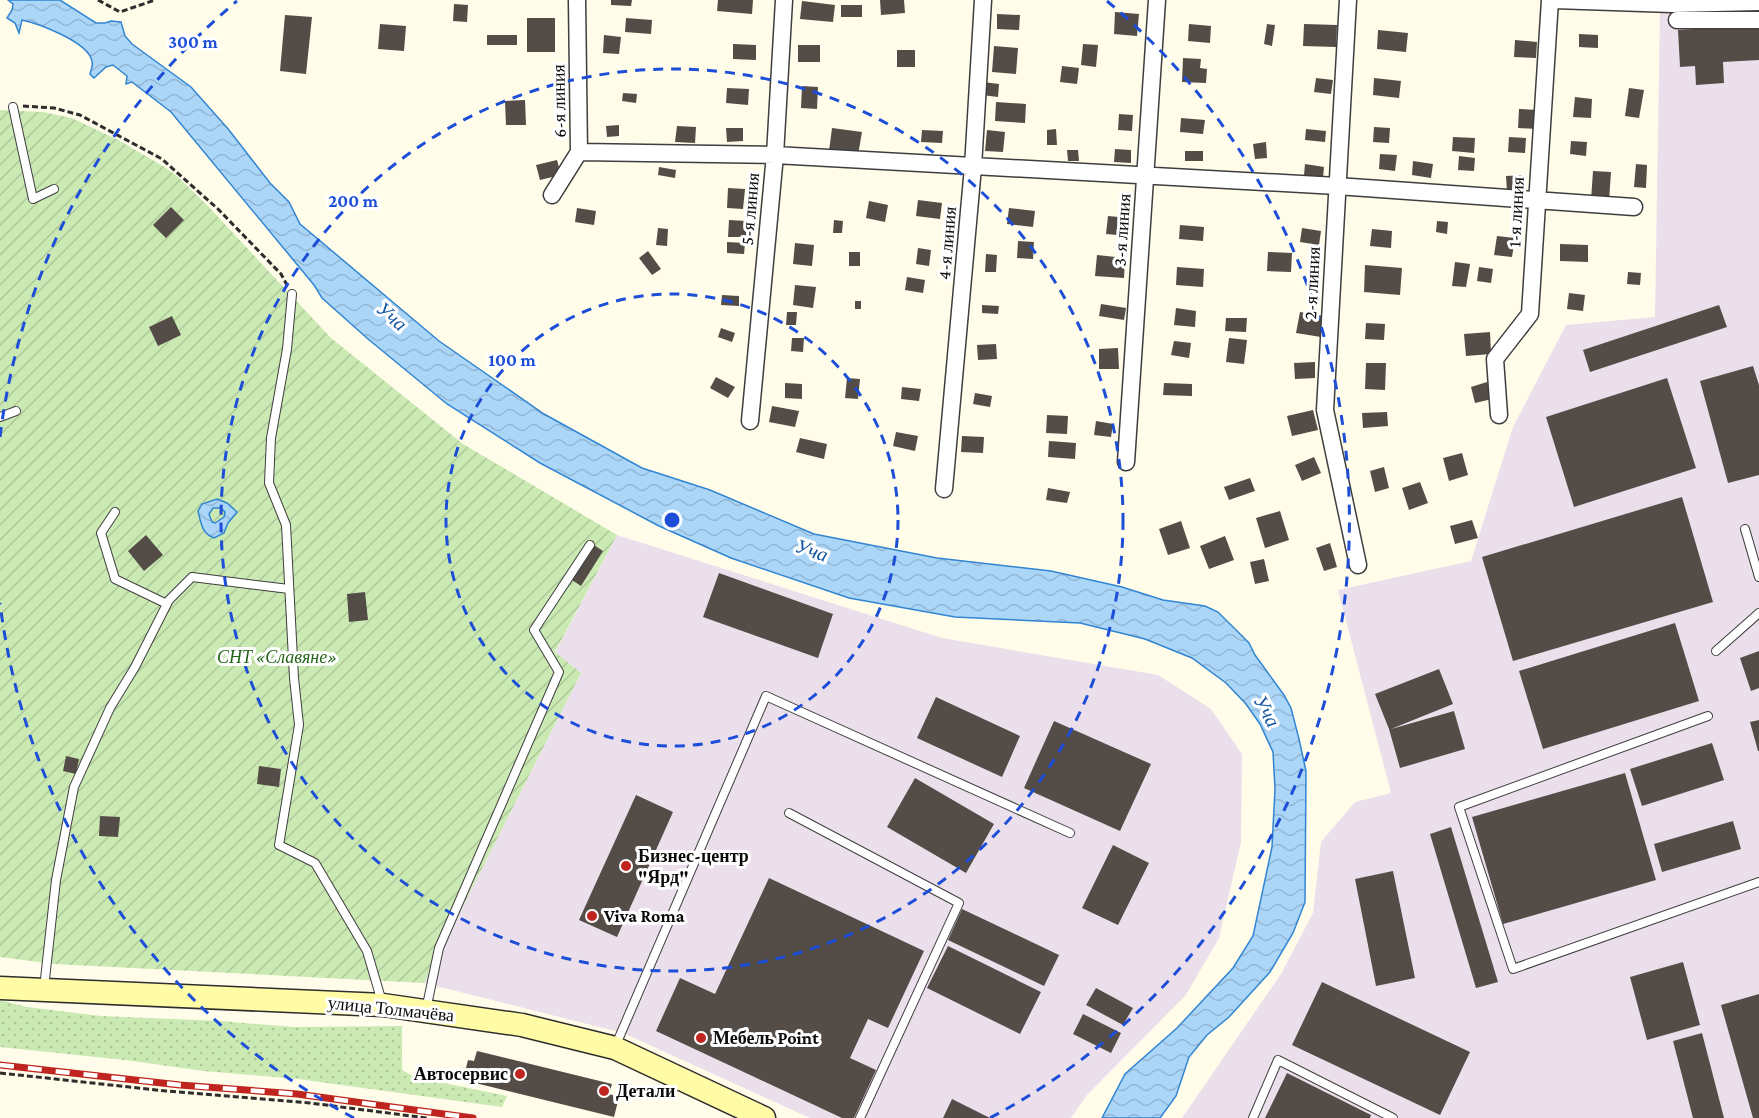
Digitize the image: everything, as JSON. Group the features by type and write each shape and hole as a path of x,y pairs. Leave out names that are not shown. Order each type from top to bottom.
{"street":[{"name":"6-я линия","path":"552,195 579,152 577,0"},
{"name":"5-я линия","path":"750,421 775,155 784,0"},
{"name":"4-я линия","path":"944,489 973,167 983,0"},
{"name":"3-я линия","path":"1126,462 1157,0"},
{"name":"2-я линия","path":"1348,0 1325,410 1358,565"},
{"path":"1552,0 1672,4 1759,2"},
{"name":"1-я линия","path":"1499,415 1496,359 1530,314 1536,201 1552,0"},
{"path":"1677,20 1759,20"},
{"path":"579,152 775,155 1337,186 1635,207"},
{"name":"улица Толмачёва","path":"0,988 44,988 383,1005 522,1025 615,1048 764,1118"}],"lane":[{"path":"13,107 33,199 54,189"},
{"path":"292,294 287,349 271,438 269,483 286,525 299,725 279,845 315,863 367,951 383,1005"},
{"path":"0,417 16,411"},
{"path":"115,512 101,533 115,579 167,604"},
{"path":"1745,529 1759,578"},
{"path":"426,1010 439,948 559,672 534,630 590,545"},
{"path":"44,988 56,880 74,787 110,708 135,667 167,604 192,577 289,589"},
{"path":"1716,651 1759,613"},
{"path":"615,1048 766,696 1070,833"},
{"path":"1707,716 1459,807 1514,969 1759,882"},
{"path":"789,813 958,903 860,1118"},
{"path":"1253,1118 1278,1060 1393,1118"}],"path":[{"path":"98,0 120,12 155,0"},
{"path":"13,107 30,105 80,115 162,159 218,210 281,274 292,294"},
{"path":"0,1073 166,1091 310,1103 427,1118"}],"shaded area":[{"path":"1754,9 1759,21 1759,1118 1182,1118 1281,974 1313,913 1321,842 1355,802 1391,793 1338,590 1471,561 1513,427 1566,325 1655,317 1660,10"},
{"path":"617,535 942,638 1158,675 1211,709 1242,754 1241,842 1219,938 1186,995 1087,1095 1071,1118 810,1118 623,1033 424,983 581,673 555,653"}],"green space":[{"name":"СНТ «Славяне»","path":"0,110 43,112 72,118 118,140 163,166 177,176 207,205 331,338 463,444 617,535 555,652 581,673 424,983 54,964 0,957"},
{"path":"0,1000 27,1007 101,1016 221,1021 294,1027 402,1026 402,1070 415,1077 507,1096 502,1107 298,1079 204,1071 0,1047"}],"water":[{"name":"Уча","path":"8,0 60,0 96,23 121,22 125,36 132,44 191,87 229,130 270,183 289,202 300,224 439,341 544,414 642,468 710,490 814,534 937,558 1051,571 1122,587 1163,600 1205,606 1218,612 1249,643 1291,708 1306,771 1305,902 1293,933 1270,972 1229,1017 1207,1035 1189,1057 1176,1096 1160,1118 1102,1118 1125,1074 1177,1028 1233,968 1253,936 1272,847 1275,789 1273,752 1260,724 1246,704 1226,683 1192,658 1145,639 1080,623 955,617 849,598 731,558 659,526 540,463 447,404 322,298 314,285 171,112 132,82 126,84 127,76 113,65 106,67 94,78 90,74 92,63 90,56 69,39 22,20 19,33 15,23 7,18 13,4"},
{"path":"217,499 227,503 237,512 228,523 224,533 214,538 204,531 198,511 202,504","holes":["213,508 221,508 225,512 224,517 215,523 212,522 209,514"]}],"building":[{"path":"611,0 632,0 631,6 611,5"},
{"path":"718,0 753,0 752,14 717,11"},
{"path":"880,0 904,0 905,13 881,15"},
{"path":"802,1 835,5 833,22 800,19"},
{"path":"454,4 468,5 467,22 453,21"},
{"path":"841,5 862,5 862,17 841,17"},
{"path":"1115,12 1139,14 1137,36 1114,34"},
{"path":"997,14 1020,15 1019,30 997,29"},
{"path":"285,15 312,17 306,74 280,71"},
{"path":"527,18 555,18 555,52 527,52"},
{"path":"626,18 652,20 651,34 625,32"},
{"path":"380,24 406,26 404,51 378,49"},
{"path":"1189,24 1211,26 1210,43 1188,41"},
{"path":"1267,24 1275,25 1272,46 1264,44"},
{"path":"1304,24 1337,25 1336,47 1303,46"},
{"path":"1759,25 1759,60 1723,62 1724,83 1696,85 1695,66 1680,67 1678,30"},
{"path":"1378,30 1408,33 1406,52 1377,49"},
{"path":"1579,34 1598,35 1598,48 1579,47"},
{"path":"487,35 517,35 517,45 487,45"},
{"path":"604,35 621,37 619,54 603,53"},
{"path":"1515,40 1537,42 1536,58 1514,57"},
{"path":"733,44 756,45 756,60 733,59"},
{"path":"1083,44 1098,45 1096,67 1081,65"},
{"path":"798,45 820,45 820,62 798,62"},
{"path":"994,46 1018,48 1016,74 992,72"},
{"path":"897,50 915,50 915,67 897,67"},
{"path":"1183,58 1201,59 1200,68 1207,69 1206,83 1182,82"},
{"path":"1062,66 1079,68 1077,84 1060,82"},
{"path":"1316,78 1333,80 1331,94 1314,92"},
{"path":"1374,78 1401,81 1399,98 1373,95"},
{"path":"983,82 999,84 998,97 982,95"},
{"path":"802,86 818,87 817,109 801,108"},
{"path":"727,88 749,89 748,105 726,103"},
{"path":"1629,88 1644,90 1639,118 1625,116"},
{"path":"623,93 637,94 636,103 622,101"},
{"path":"1575,97 1592,99 1591,118 1573,117"},
{"path":"525,100 526,125 506,125 505,101"},
{"path":"996,102 1026,104 1025,123 995,121"},
{"path":"1519,109 1538,110 1537,129 1518,128"},
{"path":"1119,114 1133,115 1132,131 1118,130"},
{"path":"1181,118 1205,120 1203,134 1180,132"},
{"path":"619,125 619,136 607,137 606,126"},
{"path":"677,126 696,127 695,143 675,142"},
{"path":"1374,127 1390,128 1389,143 1373,142"},
{"path":"726,128 743,128 743,141 727,142"},
{"path":"832,128 862,132 858,155 829,151"},
{"path":"1056,129 1057,145 1047,145 1047,130"},
{"path":"1306,129 1326,131 1325,142 1305,140"},
{"path":"922,130 943,131 942,143 921,142"},
{"path":"987,130 1005,132 1003,152 985,151"},
{"path":"1453,137 1475,138 1474,153 1452,151"},
{"path":"1509,137 1526,138 1525,153 1508,152"},
{"path":"1571,141 1587,142 1586,156 1570,154"},
{"path":"1266,142 1267,158 1255,159 1253,144"},
{"path":"1115,149 1131,150 1131,163 1114,162"},
{"path":"1067,150 1078,150 1079,161 1068,161"},
{"path":"1185,151 1203,151 1203,161 1185,161"},
{"path":"1380,154 1397,155 1395,171 1379,169"},
{"path":"1459,156 1475,158 1474,171 1458,170"},
{"path":"557,160 561,175 540,180 536,165"},
{"path":"1413,161 1433,164 1431,178 1412,175"},
{"path":"1305,164 1324,167 1323,178 1304,175"},
{"path":"1636,164 1647,165 1646,188 1634,187"},
{"path":"659,167 676,170 675,178 658,175"},
{"path":"1593,171 1611,172 1609,201 1591,200"},
{"path":"1525,175 1526,191 1507,192 1506,176"},
{"path":"728,188 745,189 743,209 727,208"},
{"path":"918,200 942,203 940,219 916,216"},
{"path":"869,201 888,205 885,222 866,218"},
{"path":"171,207 184,220 166,238 153,225"},
{"path":"577,208 596,211 594,225 575,222"},
{"path":"1009,208 1035,211 1033,227 1007,224"},
{"path":"1108,216 1130,218 1128,236 1106,234"},
{"path":"729,220 747,221 746,237 728,237"},
{"path":"834,220 843,221 842,233 833,233"},
{"path":"1437,221 1448,222 1447,234 1436,232"},
{"path":"1180,225 1204,227 1203,241 1179,239"},
{"path":"658,228 668,229 667,246 656,245"},
{"path":"1302,228 1321,231 1319,245 1300,242"},
{"path":"1372,229 1392,231 1391,248 1370,246"},
{"path":"1497,236 1515,238 1512,257 1494,255"},
{"path":"1018,241 1034,242 1033,259 1017,258"},
{"path":"727,242 745,243 744,254 727,253"},
{"path":"795,243 814,245 812,266 793,264"},
{"path":"1560,244 1588,245 1588,262 1560,261"},
{"path":"918,248 931,250 929,266 916,264"},
{"path":"648,251 661,269 652,275 639,258"},
{"path":"849,252 860,252 860,266 849,266"},
{"path":"1268,252 1292,253 1291,272 1267,271"},
{"path":"986,254 997,255 996,272 985,272"},
{"path":"1097,255 1125,258 1124,278 1095,276"},
{"path":"1455,262 1470,264 1466,287 1452,286"},
{"path":"1365,265 1402,268 1400,295 1364,292"},
{"path":"1177,267 1204,269 1203,287 1176,285"},
{"path":"1479,267 1493,269 1491,283 1477,281"},
{"path":"1628,272 1641,273 1640,285 1627,284"},
{"path":"907,277 925,280 923,293 905,290"},
{"path":"795,285 816,287 813,308 793,305"},
{"path":"1569,293 1585,295 1583,311 1567,309"},
{"path":"722,295 739,296 739,306 721,305"},
{"path":"855,301 861,301 861,309 855,309"},
{"path":"1101,304 1126,308 1124,320 1099,316"},
{"path":"982,305 999,306 998,314 982,313"},
{"path":"1719,305 1727,327 1590,372 1583,350"},
{"path":"1176,308 1196,311 1195,327 1174,325"},
{"path":"787,312 797,312 796,325 786,325"},
{"path":"1300,312 1324,316 1321,337 1296,333"},
{"path":"172,316 181,335 158,346 149,327"},
{"path":"1226,318 1247,318 1246,332 1225,331"},
{"path":"1366,323 1385,324 1384,340 1365,339"},
{"path":"721,328 735,333 732,342 718,337"},
{"path":"1490,332 1491,354 1466,356 1464,334"},
{"path":"792,338 804,338 803,352 791,351"},
{"path":"1229,338 1247,340 1244,364 1226,362"},
{"path":"1174,341 1191,343 1189,358 1171,355"},
{"path":"996,344 997,359 978,360 977,345"},
{"path":"1118,348 1119,369 1099,369 1099,349"},
{"path":"1315,362 1315,378 1295,379 1294,363"},
{"path":"1366,363 1386,363 1385,390 1365,389"},
{"path":"1753,366 1759,385 1759,475 1728,483 1700,381"},
{"path":"716,377 735,387 728,398 710,388"},
{"path":"847,378 860,379 858,399 845,398"},
{"path":"1667,378 1696,468 1574,507 1546,417"},
{"path":"1487,382 1492,399 1475,403 1471,387"},
{"path":"785,383 802,384 802,399 785,398"},
{"path":"1164,383 1192,384 1192,396 1163,395"},
{"path":"902,387 921,389 919,401 901,399"},
{"path":"975,393 992,396 990,407 973,404"},
{"path":"772,406 799,411 795,427 769,422"},
{"path":"1313,410 1318,430 1292,436 1287,416"},
{"path":"1387,412 1388,426 1363,428 1362,413"},
{"path":"1047,415 1068,416 1067,434 1046,433"},
{"path":"1096,421 1113,424 1111,437 1094,435"},
{"path":"896,432 918,436 915,451 893,446"},
{"path":"962,436 984,437 983,453 961,452"},
{"path":"800,438 827,444 824,459 796,452"},
{"path":"1049,441 1076,443 1075,459 1048,457"},
{"path":"1462,453 1468,475 1449,481 1443,458"},
{"path":"1314,457 1321,473 1302,481 1295,465"},
{"path":"1384,467 1389,488 1375,492 1370,471"},
{"path":"1250,478 1255,491 1229,500 1224,487"},
{"path":"1420,482 1428,503 1409,510 1402,488"},
{"path":"1048,488 1070,492 1067,503 1046,500"},
{"path":"1682,497 1713,602 1513,661 1482,557"},
{"path":"1280,511 1289,540 1265,548 1256,518"},
{"path":"1472,520 1478,538 1455,544 1450,526"},
{"path":"1181,521 1190,548 1168,555 1159,529"},
{"path":"146,535 163,555 144,571 128,551"},
{"path":"1225,536 1234,560 1209,569 1200,546"},
{"path":"1330,543 1337,567 1324,571 1316,548"},
{"path":"594,545 603,551 581,586 572,580"},
{"path":"1264,559 1269,581 1255,584 1250,562"},
{"path":"719,573 833,614 818,658 703,617"},
{"path":"365,592 368,620 349,622 347,594"},
{"path":"1675,623 1699,701 1543,749 1519,671"},
{"path":"1759,651 1759,688 1751,691 1740,658"},
{"path":"1439,669 1453,704 1391,729 1454,711 1465,749 1400,768 1389,729 1375,694"},
{"path":"936,697 1020,736 1002,777 917,738"},
{"path":"1759,720 1759,751 1758,751 1750,722"},
{"path":"1054,721 1151,764 1120,831 1024,788"},
{"path":"1712,743 1724,780 1642,806 1630,769"},
{"path":"66,756 79,759 76,774 63,771"},
{"path":"259,766 281,769 279,787 257,784"},
{"path":"1625,773 1656,880 1503,924 1472,817"},
{"path":"915,778 994,824 966,873 887,827"},
{"name":"Бизнес-центр \"Ярд\"","path":"636,795 673,812 617,937 579,920"},
{"path":"100,816 120,817 118,837 99,836"},
{"path":"1733,821 1741,849 1662,872 1654,844"},
{"path":"1451,827 1498,982 1476,988 1430,834"},
{"path":"1113,845 1149,863 1118,925 1082,908"},
{"path":"1393,871 1415,978 1376,986 1355,879"},
{"path":"769,878 924,951 888,1028 868,1019 850,1058 876,1070 854,1118 842,1118 656,1031 680,978 715,994"},
{"path":"962,909 1059,955 1044,986 948,940"},
{"path":"948,946 1041,992 1020,1034 927,988"},
{"path":"1683,962 1700,1025 1647,1040 1630,977"},
{"path":"1322,982 1470,1052 1440,1115 1292,1045"},
{"path":"1096,988 1133,1008 1123,1025 1086,1005"},
{"path":"1759,994 1759,1118 1753,1118 1721,1005"},
{"path":"1083,1014 1121,1033 1111,1053 1073,1034"},
{"path":"1702,1033 1724,1118 1693,1118 1673,1041"},
{"path":"477,1051 612,1084 609,1094 619,1097 614,1117 463,1080 468,1060 474,1061"},
{"path":"1287,1073 1371,1115 1370,1118 1265,1118"},
{"path":"952,1099 990,1118 943,1118"}],"railway":[{"path":"0,1065 180,1085 297,1094 473,1118"}],"place":[{"name":"Бизнес-центр \"Ярд\"","path":"626,866"},
{"name":"Viva Roma","path":"592,916"},
{"name":"Мебель Point","path":"701,1038"},
{"name":"Автосервис","path":"520,1074"},
{"name":"Детали","path":"604,1091"}]}
